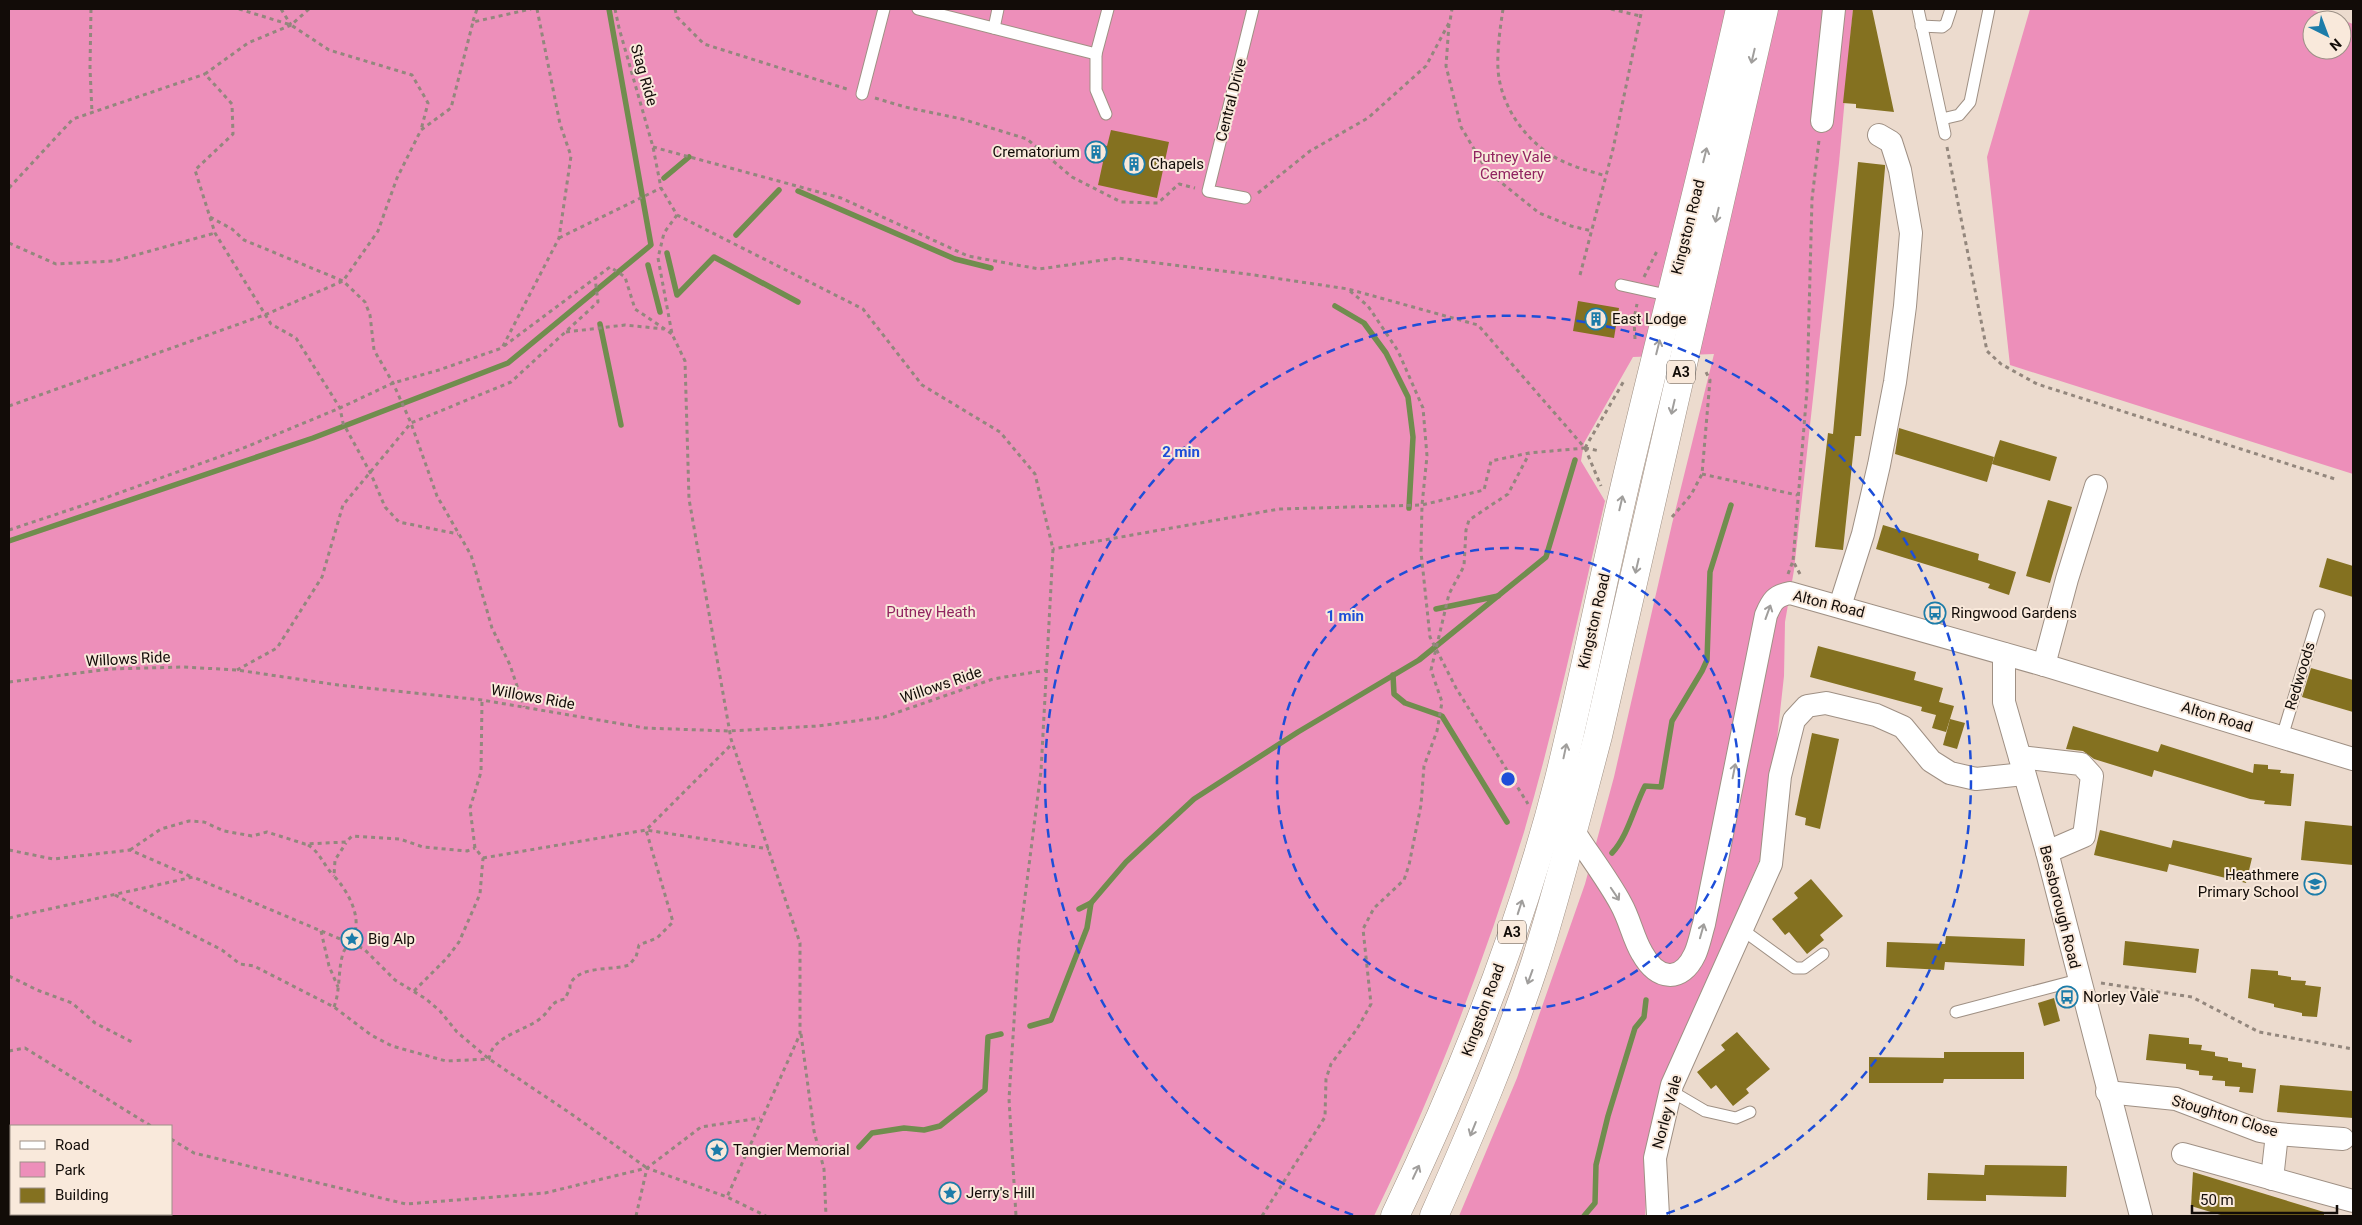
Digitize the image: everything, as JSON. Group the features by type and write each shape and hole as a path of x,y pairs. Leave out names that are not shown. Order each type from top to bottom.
{"highway":[{"name":"Kingston Road","path":"1395,1216 1469,1051 1513,930 1538,853 1559,778 1630,462 1740,9"},
{"name":"Kingston Road","path":"1434,1216 1470,1137 1504,1051 1535,962 1573,830 1598,736 1764,9"}],"street":[{"path":"1822,121 1834,9"},
{"path":"1840,606 1863,534 1895,382 1911,233 1900,170 1891,142 1878,135"},
{"path":"2044,665 2067,579 2096,486"},
{"name":"Alton Road","path":"1573,830 1620,903 1634,938 1652,967 1664,976 1676,975 1684,969 1695,954 1704,924 1766,615 1772,600 1779,595 1790,593 2044,665 2353,759"},
{"name":"Bessborough Road","path":"2004,654 2004,702 2047,852 2078,980 2141,1216"},
{"name":"Norley Vale","path":"1658,1216 1655,1158 1670,1091 1740,928 1771,864 1780,776 1794,720 1807,706 1826,703 1876,715 1903,727 1931,761 1950,773 1976,779 2022,766 2081,764 2092,776 2084,836 2047,852"},
{"name":"Stoughton Close","path":"2107,1092 2176,1099 2260,1131 2343,1139"},
{"path":"2272,1179 2277,1134"},
{"path":"2184,1154 2353,1201"}],"lane":[{"path":"862,94 884,9"},
{"path":"918,9 1096,54"},
{"path":"994,28 998,9"},
{"path":"1106,114 1096,90 1096,54 1108,9"},
{"name":"Central Drive","path":"1208,191 1254,9"},
{"path":"1918,9 1945,134"},
{"path":"1921,26 1942,27 1946,24 1951,9"},
{"path":"1942,119 1959,115 1970,102 1989,9"},
{"path":"1208,191 1247,199"},
{"path":"1621,285 1671,296"},
{"name":"Redwoods","path":"2282,737 2318,615"},
{"path":"1740,928 1795,968 1804,968 1823,954"},
{"path":"1956,1012 2078,980"},
{"path":"1670,1091 1705,1111 1736,1118 1750,1112"}],"path":[{"path":"91,9 90,68 92,112"},
{"path":"9,406 267,314 343,281 378,231 397,178 421,130 428,103 412,75 329,50 291,25 239,9"},
{"path":"281,9 291,25"},
{"path":"9,188 73,119 205,74 248,43 291,25 309,9"},
{"path":"421,130 451,108 477,9"},
{"path":"473,22 531,9"},
{"path":"502,348 559,238 570,156 560,124 537,9"},
{"name":"Stag Ride","path":"616,9 618,28 653,147 661,188 677,215"},
{"path":"675,9 677,17 704,44 905,107 962,119 1026,139 1072,177 1121,202 1158,203 1179,184 1208,191"},
{"path":"1452,9 1446,66 1461,127 1488,171 1538,213 1571,226 1592,231"},
{"path":"1504,9 1499,41 1498,71 1503,97 1516,120 1532,142 1559,160 1606,176"},
{"path":"1611,9 1640,16"},
{"path":"1580,275 1606,176 1642,9"},
{"path":"1247,199 1310,151 1368,118 1426,66 1450,21"},
{"path":"205,74 232,104 233,134 195,170 215,233 267,314 271,324 296,338 340,408 343,423 371,474 385,507 399,522 458,534"},
{"path":"1808,598 1807,587 1793,560 1807,390 1812,199 1822,121"},
{"path":"1945,134 1987,351 2001,364 2037,384 2334,479"},
{"path":"653,147 841,198 968,256 1039,269 1118,258 1254,274 1348,289 1478,325 1585,448 1602,487"},
{"path":"559,238 661,188"},
{"path":"826,1216 824,1169 814,1130 800,1034 800,943 729,732 689,499 685,360 672,334 658,258 664,233 677,215 864,309 922,385 1000,432 1035,474 1054,549 1041,771 1019,944 1009,1099 1016,1216"},
{"path":"210,216 232,229 244,240 343,281 365,302 370,315 374,350 406,411 437,496 471,555 492,628 510,665 524,707"},
{"path":"9,243 56,264 104,262 114,261 215,233"},
{"path":"9,530 241,449 340,408 393,383 439,370 502,348 610,267 625,277 635,309 672,334"},
{"path":"237,670 277,648 322,577 343,505 371,474 411,424 511,382 598,302 595,278"},
{"path":"1348,289 1368,306 1398,351 1423,408 1427,456 1420,552 1430,637 1435,649 1514,784 1532,810"},
{"path":"1635,343 1634,319 1638,299"},
{"path":"565,332 626,325 665,329"},
{"path":"1668,522 1692,496 1702,474 1710,380 1704,370"},
{"path":"1585,448 1628,375"},
{"path":"1054,549 1279,509 1422,504 1484,490 1490,462 1529,453 1585,448 1600,451"},
{"path":"1262,1216 1325,1117 1326,1079 1331,1064 1357,1029 1371,1004 1363,929 1374,908 1404,880 1409,865 1421,806 1424,766 1437,731 1442,702 1430,670 1449,594 1464,566 1466,530 1469,520 1508,494 1529,453"},
{"path":"1702,474 1797,495"},
{"name":"Willows Ride","path":"9,682 110,668 183,667 237,670 338,686 482,700 645,728 729,732 818,726 884,717 992,679 1047,670"},
{"path":"414,991 448,958 459,942 480,894 483,858 475,848 470,808 481,772 482,700"},
{"path":"646,830 732,744"},
{"path":"9,850 53,859 130,850 161,829 189,821 204,822 224,831 246,835 267,832 305,844 317,853 322,863 344,887 356,915 354,936 342,955 339,990 334,1007"},
{"path":"483,858 646,830 769,848"},
{"path":"489,1059 490,1053 507,1036 519,1032 536,1022 556,1001 566,999 570,984 575,977 593,970 629,965 636,957 639,945 657,938 672,922 646,830"},
{"path":"334,876 335,860 352,836 400,839 423,847 467,851 475,848"},
{"path":"305,844 346,842"},
{"path":"130,850 364,949 395,980 414,991 440,1012 457,1032 489,1059 570,1113 647,1168 727,1197 766,1216"},
{"path":"9,918 193,877"},
{"path":"115,895 222,950 240,964 254,966 334,1007 371,1035 409,1052 446,1061 489,1059"},
{"path":"321,930 330,966 339,990"},
{"path":"9,976 37,990 61,997 72,1003 95,1023 134,1043"},
{"path":"2078,980 2192,997 2258,1032 2353,1048"},
{"path":"727,1197 760,1118 800,1034"},
{"path":"9,1052 26,1048 149,1125"},
{"path":"172,1140 194,1153 406,1204 545,1193 647,1168 701,1127 760,1118"},
{"path":"636,1216 643,1196 647,1168"}],"green space":[{"name":"Putney Heath","path":"9,9 1853,9 1839,163 1794,570 1785,622 1784,676 1765,848 1682,1037 1649,1145 1645,1216 1459,1216 1517,1078 1585,884 1614,777 1672,524 1714,354 1633,357 1584,443 1581,461 1605,501 1536,791 1509,881 1457,1027 1417,1123 1374,1216 9,1216"},
{"path":"2030,9 2309,9 2312,10 2302,10 2302,60 2352,60 2353,24 2353,474 2010,365 1987,157"}],"building":[{"path":"1853,9 1872,9 1894,112 1856,108 1856,104 1843,103"},
{"name":"Chapels","path":"1111,130 1169,142 1157,198 1098,185 1103,162 1086,158 1090,142 1107,146"},
{"path":"1858,162 1885,165 1885,168 1861,436 1855,436 1843,550 1815,547 1828,433 1833,434"},
{"name":"East Lodge","path":"1578,301 1619,308 1614,338 1573,331"},
{"path":"1899,428 1994,457 1987,482 1895,454"},
{"path":"2000,440 2057,457 2050,481 1992,464"},
{"path":"2048,500 2072,507 2050,583 2026,576"},
{"path":"1883,525 1979,554 1978,560 2016,572 2009,595 1988,588 1990,584 1876,549"},
{"path":"2327,558 2353,566 2353,597 2319,587"},
{"path":"1818,646 1916,672 1914,680 1943,688 1939,702 1954,706 1946,732 1932,728 1936,715 1921,711 1922,707 1810,677"},
{"path":"2311,668 2353,680 2353,712 2302,697"},
{"path":"1950,719 1965,723 1957,749 1943,745"},
{"path":"2073,726 2158,752 2161,744 2253,773 2254,764 2268,765 2268,769 2281,770 2280,773 2294,774 2291,806 2264,804 2265,801 2250,799 2154,770 2152,777 2094,759 2083,751 2066,749"},
{"path":"1812,733 1839,739 1820,829 1805,825 1806,818 1795,815"},
{"path":"2305,821 2353,826 2353,865 2301,860"},
{"path":"2100,830 2171,848 2173,840 2252,858 2246,883 2169,864 2167,872 2094,855"},
{"path":"1811,879 1843,916 1820,935 1824,940 1807,954 1789,932 1785,935 1772,919 1798,898 1794,893"},
{"path":"1946,936 2025,939 2024,966 1945,962 1944,970 1886,967 1887,942 1945,944"},
{"path":"2125,941 2199,949 2196,973 2123,965"},
{"path":"2251,969 2278,971 2278,975 2291,977 2291,980 2306,981 2305,985 2321,987 2317,1017 2302,1016 2302,1013 2274,1007 2274,1004 2248,998"},
{"path":"2054,998 2060,1021 2044,1026 2038,1003"},
{"path":"1737,1032 1770,1069 1746,1089 1749,1093 1733,1106 1716,1085 1711,1089 1697,1072 1725,1050 1721,1045"},
{"path":"2149,1034 2189,1038 2189,1044 2202,1045 2201,1050 2215,1052 2215,1056 2228,1058 2228,1061 2242,1063 2242,1067 2256,1069 2253,1093 2239,1092 2240,1087 2225,1086 2225,1081 2212,1080 2213,1076 2199,1075 2199,1071 2186,1069 2186,1064 2146,1060"},
{"path":"1944,1052 2024,1052 2024,1079 1944,1079 1943,1083 1869,1083 1869,1057 1944,1058"},
{"path":"2280,1085 2353,1091 2353,1118 2277,1112"},
{"path":"1985,1165 2067,1166 2066,1197 1986,1195 1986,1201 1927,1200 1928,1173 1984,1175"},
{"path":"2193,1172 2324,1212 2324,1216 2224,1216 2191,1206"}],"waterway":[{"path":"9,541 313,438 508,363 651,245 609,9"},
{"path":"664,178 689,157"},
{"path":"736,235 779,190"},
{"path":"798,191 955,259 991,268"},
{"path":"667,253 677,295 714,257 798,302"},
{"path":"648,265 660,312"},
{"path":"1335,306 1364,323 1386,353 1408,397 1413,437 1409,508"},
{"path":"600,324 621,425"},
{"path":"1079,909 1091,903 1126,862 1194,799 1298,732 1419,660 1546,557 1575,460"},
{"path":"1612,853 1627,830 1645,786 1661,787 1672,721 1707,660 1710,572 1731,505"},
{"path":"1436,609 1498,596"},
{"path":"1393,675 1394,694 1405,703 1442,716 1507,822"},
{"path":"1030,1026 1051,1020 1087,928 1091,903"},
{"path":"1584,1216 1595,1203 1596,1165 1608,1116 1635,1028 1644,1017 1646,1000"},
{"path":"859,1147 872,1133 904,1128 924,1130 940,1126 985,1090 988,1037 1001,1034"}],"place":[{"name":"Crematorium","path":"1096,152"},
{"name":"Chapels","path":"1134,164"},
{"name":"East Lodge","path":"1596,319"},
{"name":"Ringwood Gardens","path":"1935,613"},
{"name":"Heathmere Primary School","path":"2315,884"},
{"name":"Big Alp","path":"352,939"},
{"name":"Norley Vale","path":"2067,997"},
{"name":"Tangier Memorial","path":"717,1150"},
{"name":"Jerry's Hill","path":"950,1193"}],"park label":[{"name":"Putney Vale Cemetery","path":"1512,166"}]}
